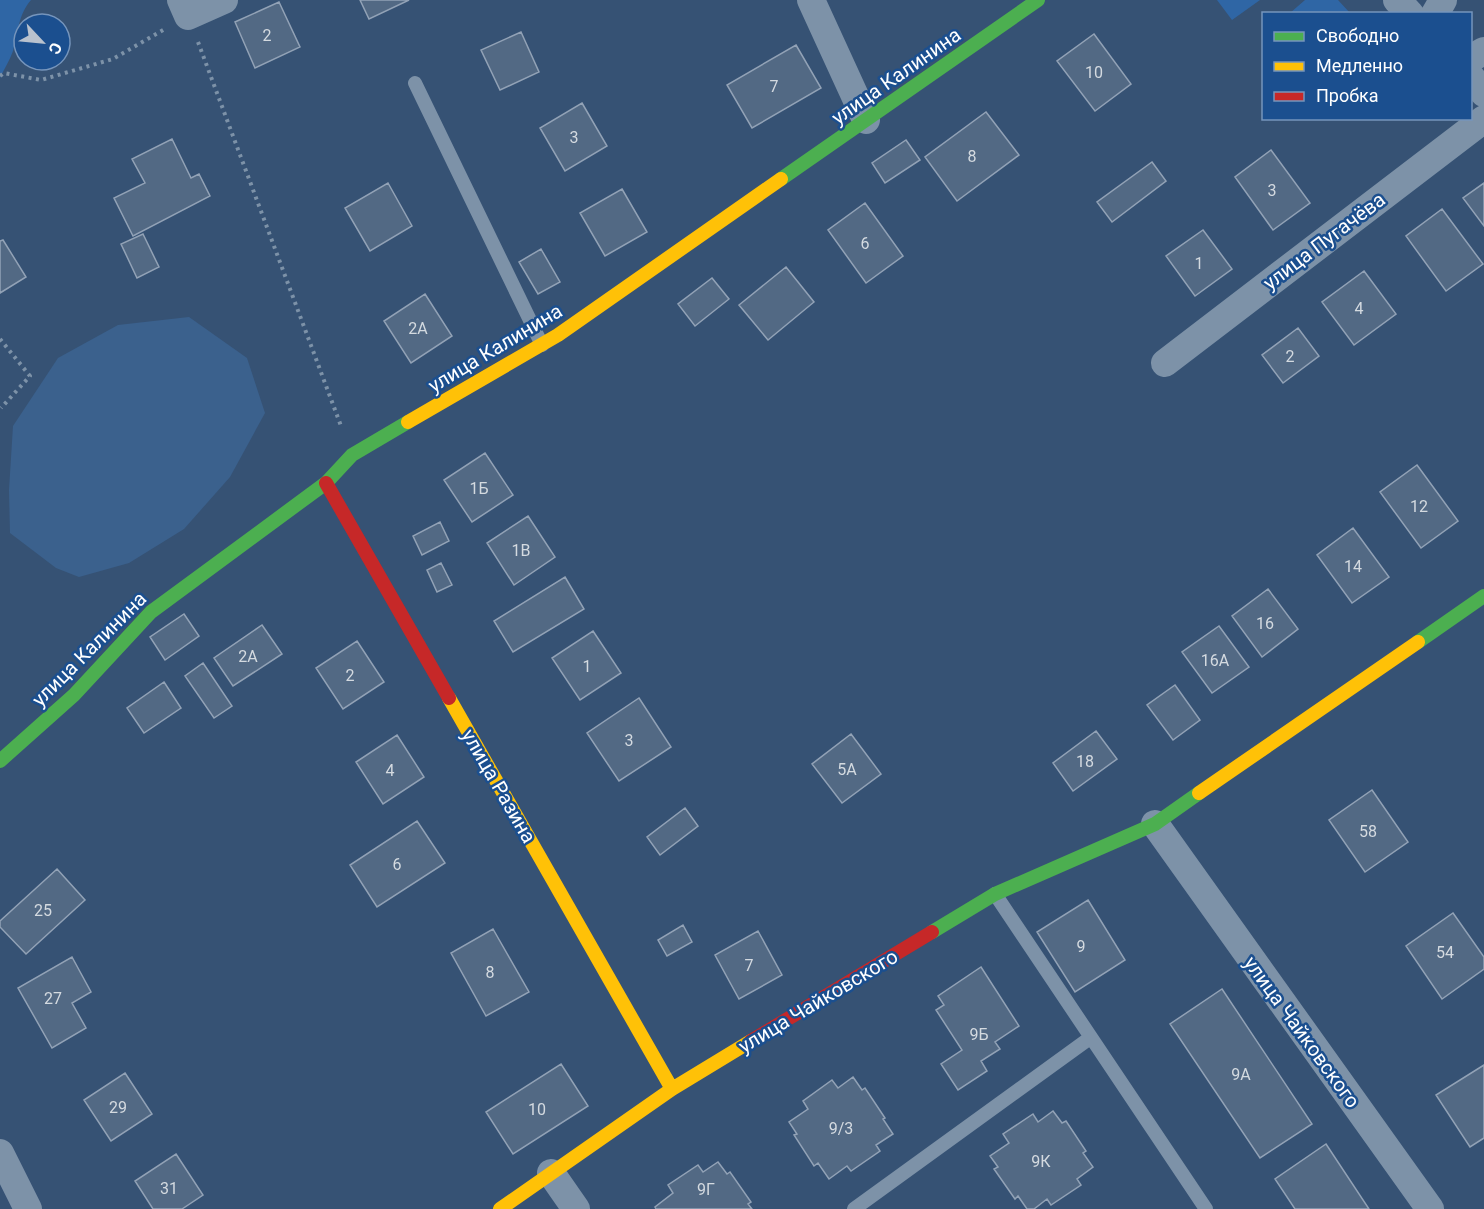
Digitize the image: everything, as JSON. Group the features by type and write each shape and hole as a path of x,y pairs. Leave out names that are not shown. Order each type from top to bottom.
{"street":[{"path":"184,8 224,0"},
{"path":"811,0 866,120"},
{"name":"улица Калинина","path":"0,761 74,695 151,612 326,483 352,455 542,345 1038,0"},
{"path":"1397,0 1408,12"},
{"path":"1472,78 1484,93"},
{"name":"улица Пугачёва","path":"1165,363 1484,119"},
{"name":"улица Разина","path":"326,483 672,1089"},
{"name":"улица Чайковского","path":"500,1209 672,1089 995,894 1155,824 1484,596"},
{"name":"улица Чайковского","path":"1155,824 1430,1209"},
{"path":"0,1153 28,1209"},
{"path":"551,1173 576,1209"}],"lane":[{"path":"415,83 542,345"},
{"path":"995,894 1206,1209"},
{"path":"854,1209 1090,1038"}],"path":[{"path":"0,76 4,73 40,80 113,59 184,8 352,455"},
{"path":"0,339 30,376 1,408"}],"shaded area":[{"path":"0,0 31,0 24,12 12,12 12,53 0,78"},
{"path":"1217,0 1260,0 1232,20"},
{"path":"1305,0 1338,0 1349,12 1291,12"},
{"path":"189,317 247,358 265,413 230,477 184,529 129,563 79,577 56,568 10,533 9,490 13,426 58,358 118,325"}],"building":[{"path":"360,0 409,0 369,19"},
{"path":"279,2 300,47 255,68 235,22"},
{"path":"521,32 539,72 500,90 481,50"},
{"path":"1094,34 1131,84 1095,111 1057,61"},
{"path":"796,45 821,88 752,128 727,85"},
{"path":"582,103 607,146 565,171 540,128"},
{"path":"986,112 1019,155 957,201 925,157"},
{"path":"172,139 191,178 199,174 210,196 133,236 114,198 145,183 132,159"},
{"path":"906,140 920,160 885,183 872,163"},
{"path":"1271,150 1310,203 1273,230 1235,177"},
{"path":"1152,162 1166,181 1112,222 1097,202"},
{"path":"388,183 412,226 370,251 345,208"},
{"path":"1484,183 1484,226 1463,198"},
{"path":"622,189 647,232 605,256 580,213"},
{"path":"865,203 903,256 866,283 828,230"},
{"path":"1442,209 1483,264 1446,291 1406,236"},
{"path":"1203,230 1232,269 1195,296 1166,256"},
{"path":"143,234 159,267 137,278 121,244"},
{"path":"3,240 26,277 0,293 0,241"},
{"path":"541,249 560,282 538,294 519,262"},
{"path":"786,267 814,302 768,340 739,305"},
{"path":"1364,271 1396,314 1354,345 1322,302"},
{"path":"712,278 729,299 695,326 678,304"},
{"path":"425,294 452,336 411,363 384,321"},
{"path":"1298,328 1319,356 1283,383 1262,355"},
{"path":"485,453 513,495 472,522 444,480"},
{"path":"1417,465 1458,521 1421,548 1380,492"},
{"path":"528,516 555,557 514,585 487,543"},
{"path":"440,522 449,541 422,555 413,536"},
{"path":"1353,528 1389,577 1352,603 1317,555"},
{"path":"441,563 452,585 437,592 427,570"},
{"path":"565,577 584,609 513,652 494,621"},
{"path":"1268,589 1298,629 1262,657 1232,616"},
{"path":"184,614 199,636 165,660 150,637"},
{"path":"262,625 282,654 233,686 214,658"},
{"path":"1219,626 1249,667 1212,693 1182,652"},
{"path":"593,631 621,673 580,700 552,658"},
{"path":"357,641 384,682 343,709 316,668"},
{"path":"203,663 232,706 214,718 185,676"},
{"path":"164,682 181,708 144,733 127,708"},
{"path":"1175,685 1200,720 1173,740 1147,705"},
{"path":"639,698 671,747 619,781 587,733"},
{"path":"1096,731 1117,759 1073,791 1053,763"},
{"path":"851,734 881,774 842,803 812,764"},
{"path":"397,735 424,777 383,804 356,762"},
{"path":"1372,790 1408,842 1365,872 1329,820"},
{"path":"685,808 698,826 660,855 647,837"},
{"path":"417,821 445,863 377,907 350,865"},
{"path":"57,869 85,900 26,954 0,927 0,921"},
{"path":"1088,900 1125,960 1075,992 1037,932"},
{"path":"1453,913 1484,957 1484,969 1442,999 1406,946"},
{"path":"683,925 692,942 667,956 658,940"},
{"path":"493,929 529,992 486,1016 451,953"},
{"path":"758,931 782,975 739,999 715,955"},
{"path":"72,957 91,992 72,1003 86,1028 52,1048 18,988"},
{"path":"981,967 1019,1026 995,1042 1000,1049 981,1061 987,1071 958,1090 941,1064 962,1050 936,1010 944,1005 938,996"},
{"path":"1222,989 1312,1124 1260,1158 1170,1024"},
{"path":"561,1064 588,1106 513,1154 486,1112"},
{"path":"1484,1065 1484,1138 1470,1147 1436,1095"},
{"path":"125,1073 152,1114 111,1141 84,1100"},
{"path":"853,1077 862,1090 865,1088 893,1134 876,1145 880,1151 851,1171 847,1166 829,1179 818,1163 814,1166 794,1135 797,1134 789,1122 808,1109 803,1101 832,1080 838,1088"},
{"path":"1053,1111 1062,1123 1066,1121 1086,1151 1083,1153 1093,1167 1077,1179 1081,1185 1051,1205 1047,1199 1034,1209 1027,1209 1018,1196 1015,1199 994,1169 998,1167 990,1156 1009,1143 1003,1134 1033,1114 1038,1122"},
{"path":"1326,1144 1369,1209 1295,1209 1275,1179"},
{"path":"176,1154 203,1195 182,1209 153,1209 135,1181"},
{"path":"718,1162 727,1174 730,1172 751,1202 748,1204 752,1209 656,1209 655,1207 673,1193 668,1185 698,1165 703,1172"}],"traffic: fast":[{"path":"781,179 1038,0"},
{"path":"0,761 74,695 151,612 326,483 352,455 408,422"},
{"path":"1418,642 1484,596"},
{"path":"932,932 995,894 1155,824 1199,793"}],"traffic: slow":[{"path":"408,422 558,335 781,179"},
{"path":"1199,793 1418,642"},
{"path":"449,698 672,1089"},
{"path":"500,1209 672,1089 751,1041"}],"traffic: jam":[{"path":"326,483 449,698"},
{"path":"751,1041 932,932"}]}
